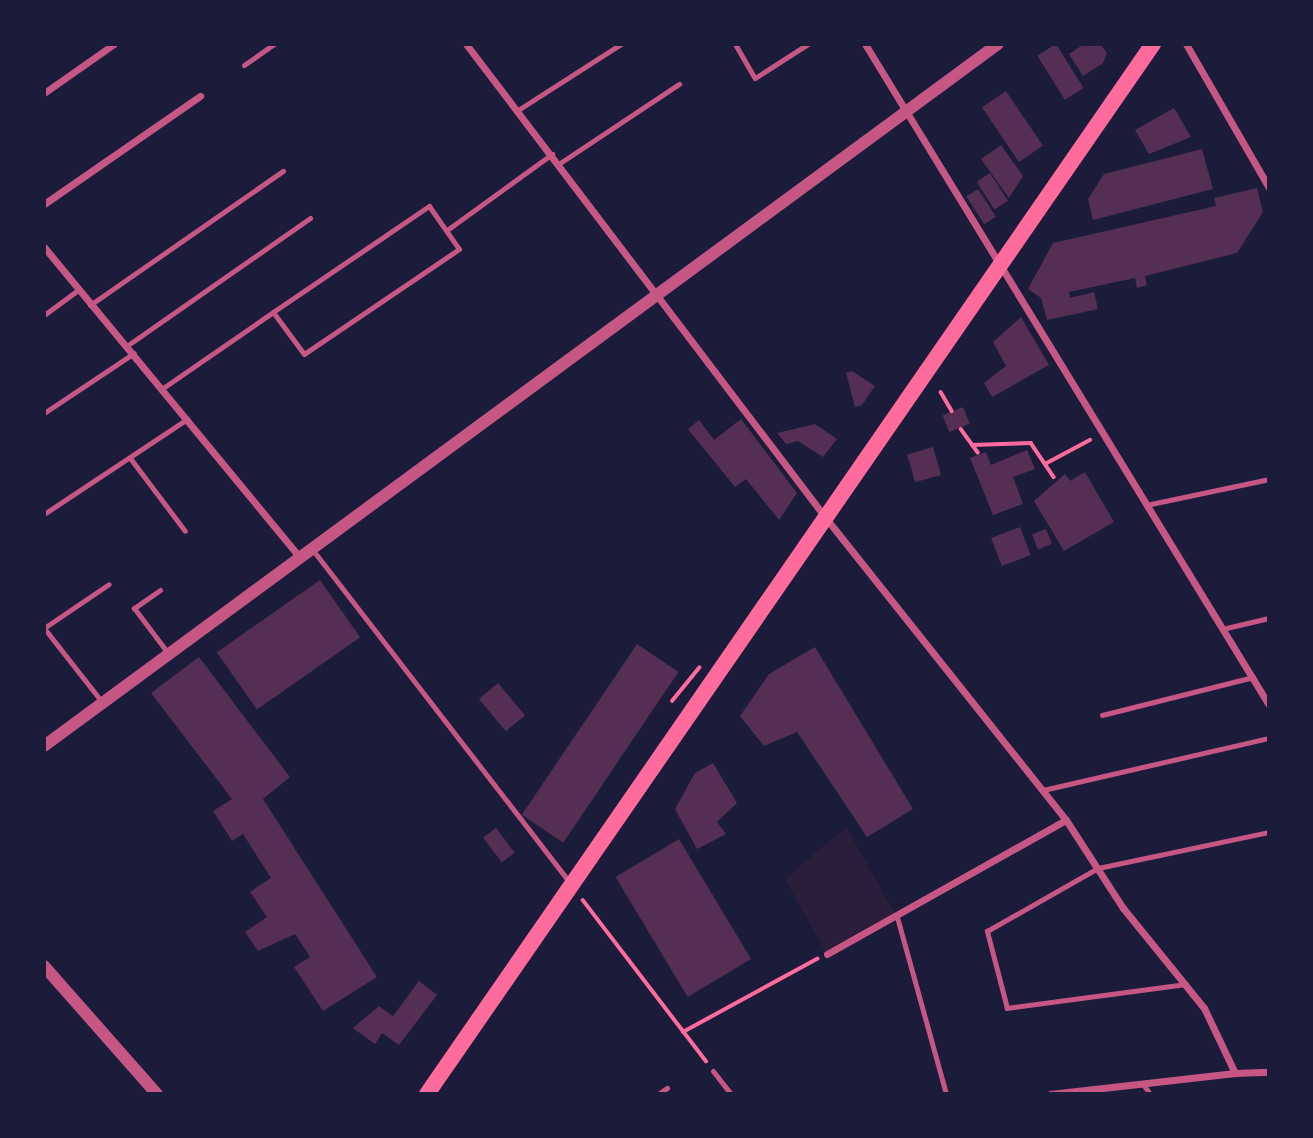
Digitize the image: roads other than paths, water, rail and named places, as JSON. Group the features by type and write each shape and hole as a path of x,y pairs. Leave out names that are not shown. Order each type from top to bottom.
{"main road":[{"path":"427,1094 1153,44"}],"street":[{"path":"44,93 114,44"},
{"path":"466,44 553,153 825,517 1066,820 1098,868 1186,984 1235,1073"},
{"path":"865,44 1269,705"},
{"path":"44,746 655,292 998,44"},
{"path":"1186,44 1268,183"},
{"path":"44,204 200,96"},
{"path":"44,247 90,305 134,352 299,556"},
{"path":"827,954 1066,820"},
{"path":"44,966 157,1094"},
{"path":"1050,1094 1235,1073 1269,1072"}],"lane":[{"path":"244,65 274,44"},
{"path":"519,110 621,44"},
{"path":"735,44 755,78 808,44"},
{"path":"560,163 679,83"},
{"path":"447,230 553,153"},
{"path":"90,305 283,171"},
{"path":"163,388 273,312 429,206 459,249 304,354 273,312"},
{"path":"128,345 310,218"},
{"path":"44,315 78,290"},
{"path":"44,413 134,352"},
{"path":"44,514 187,419"},
{"path":"130,458 185,531"},
{"path":"1146,505 1269,479"},
{"path":"310,548 571,884"},
{"path":"102,702 44,628 108,584"},
{"path":"160,590 135,608 168,653"},
{"path":"1222,628 1269,618"},
{"path":"1102,715 1253,677"},
{"path":"1043,790 1269,738"},
{"path":"1186,984 1007,1007 987,931 1098,868 1269,832"},
{"path":"897,916 946,1094"},
{"path":"713,1071 731,1094"},
{"path":"1143,1084 1150,1094"},
{"path":"658,1094 667,1088"}]}
